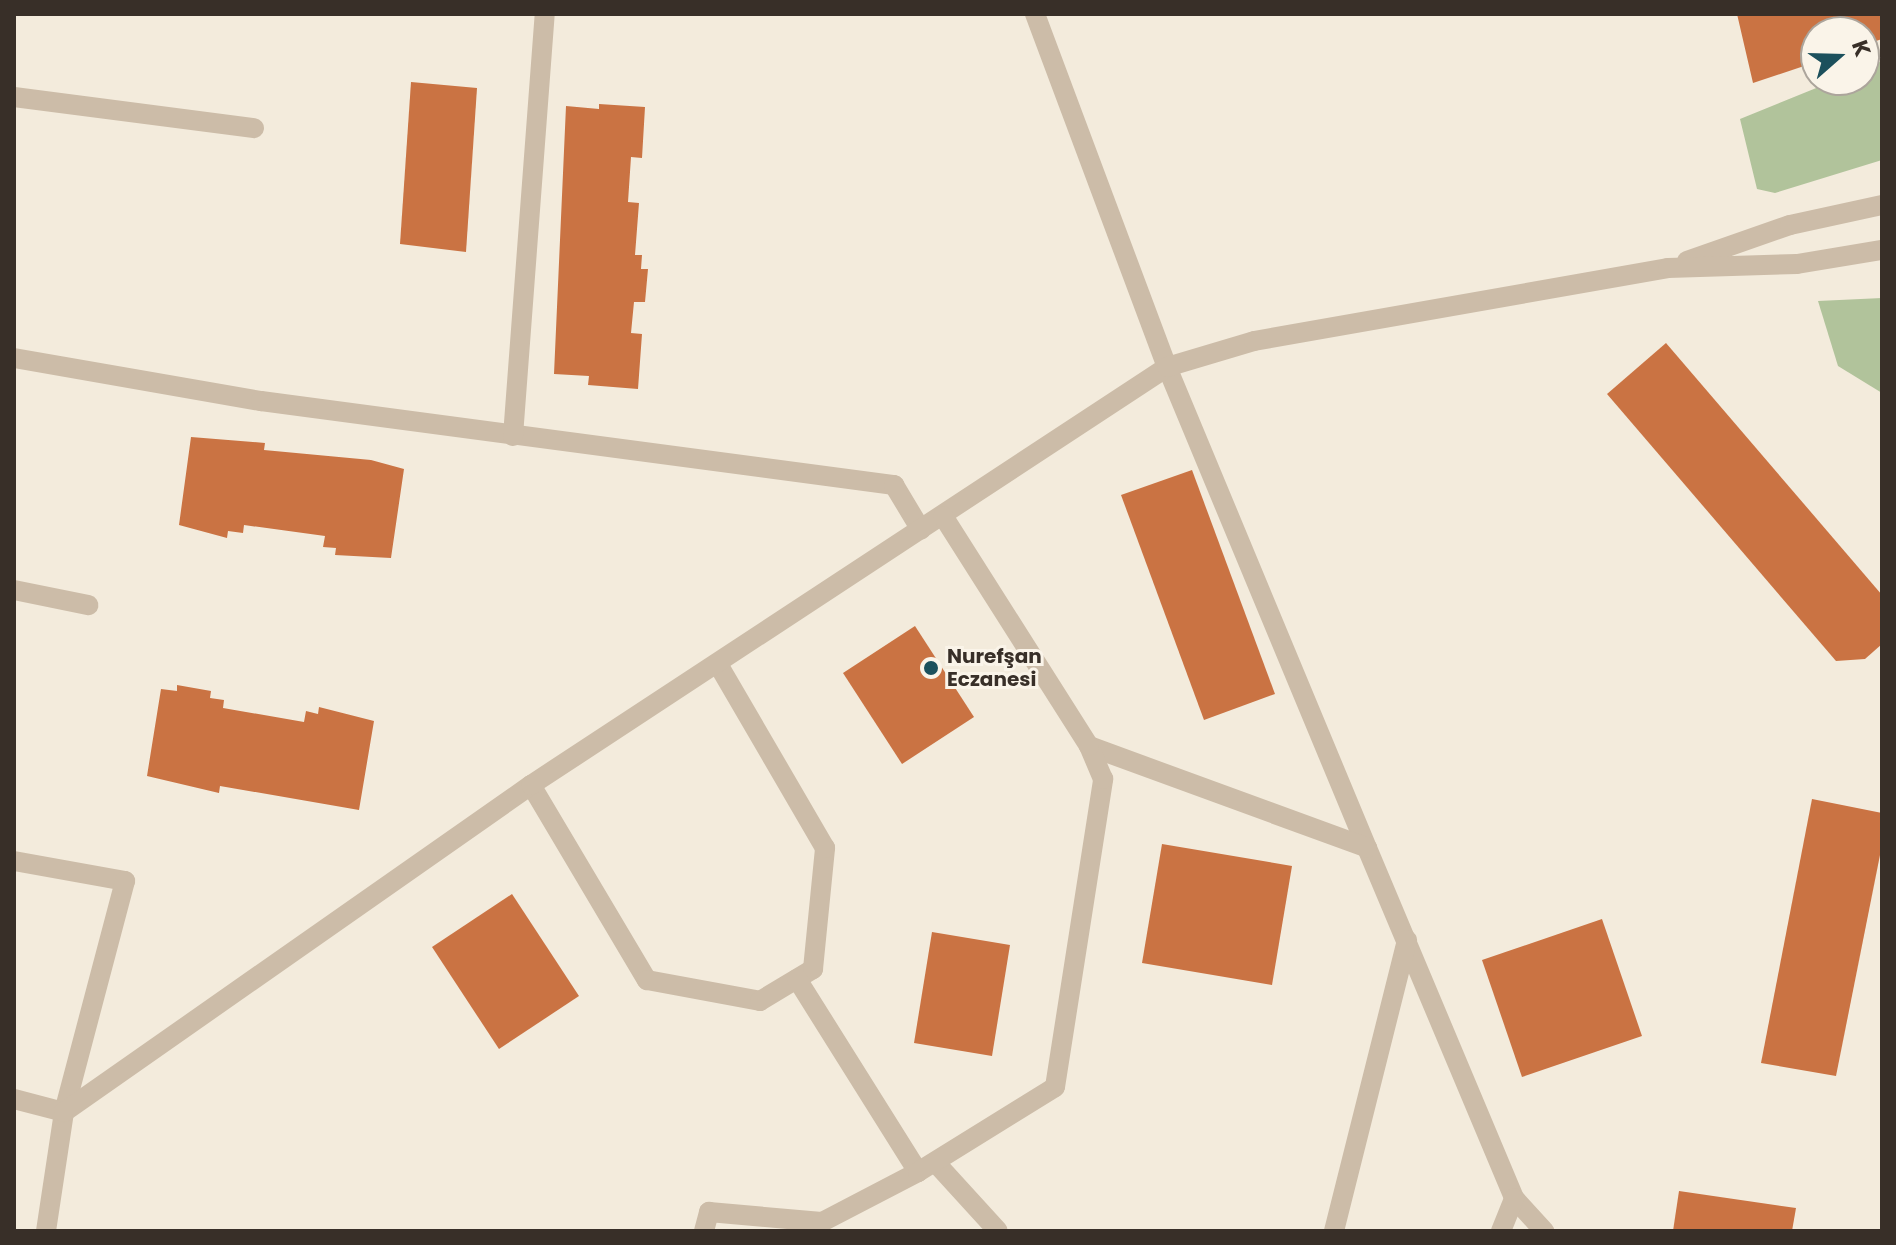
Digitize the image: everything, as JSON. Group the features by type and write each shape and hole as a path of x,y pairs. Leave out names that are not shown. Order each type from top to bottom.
{"street":[{"path":"513,436 545,14"},
{"path":"1035,14 1167,367 1367,848 1514,1198 1544,1231"},
{"path":"14,97 254,128"},
{"path":"1668,268 1790,225 1882,205"},
{"path":"14,1099 64,1112 531,785 1167,367 1254,341 1668,268 1797,264 1882,250"},
{"path":"14,358 513,436 894,485 921,530"},
{"path":"704,1231 709,1212 822,1222 926,1167 1055,1087 1103,779 1089,746 943,516"},
{"path":"14,590 88,605"},
{"path":"531,785 647,980 760,1001 813,969 825,848 718,664"},
{"path":"1089,746 1367,848"},
{"path":"14,861 125,881 64,1112 46,1231"},
{"path":"1334,1231 1407,940"},
{"path":"797,979 926,1167 998,1231"},
{"path":"1501,1231 1514,1198"}],"green space":[{"path":"1880,62 1882,160 1775,193 1757,189 1740,119 1800,95 1880,96"},
{"path":"1882,298 1882,393 1838,366 1818,301"}],"building":[{"path":"1737,14 1882,14 1880,40 1880,16 1800,16 1800,67 1753,83"},
{"path":"411,82 477,88 466,252 400,244"},
{"path":"599,104 645,107 642,158 631,157 628,202 639,203 635,255 642,255 641,269 648,269 645,302 634,302 631,333 642,334 638,389 588,385 589,376 554,374 566,106 599,109"},
{"path":"1666,343 1882,595 1882,644 1865,659 1836,661 1607,394"},
{"path":"191,437 265,443 264,450 371,460 404,469 391,558 335,555 336,548 323,547 325,536 244,525 243,533 228,531 227,538 179,525"},
{"path":"1192,470 1275,694 1204,720 1121,495"},
{"path":"915,626 974,717 902,764 843,673"},
{"path":"177,685 211,691 210,698 224,700 223,708 304,722 306,711 318,714 319,707 374,721 359,810 220,786 219,793 147,776 161,689 177,691"},
{"path":"1812,799 1882,813 1882,845 1836,1076 1761,1063"},
{"path":"1162,844 1292,866 1272,985 1142,963"},
{"path":"512,894 579,996 499,1049 432,947"},
{"path":"1602,919 1642,1036 1522,1077 1482,960"},
{"path":"932,932 1010,945 992,1056 914,1043"},
{"path":"1679,1191 1796,1208 1792,1231 1673,1231"}],"place":[{"name":"Nurefşan Eczanesi","path":"931,668"}]}
